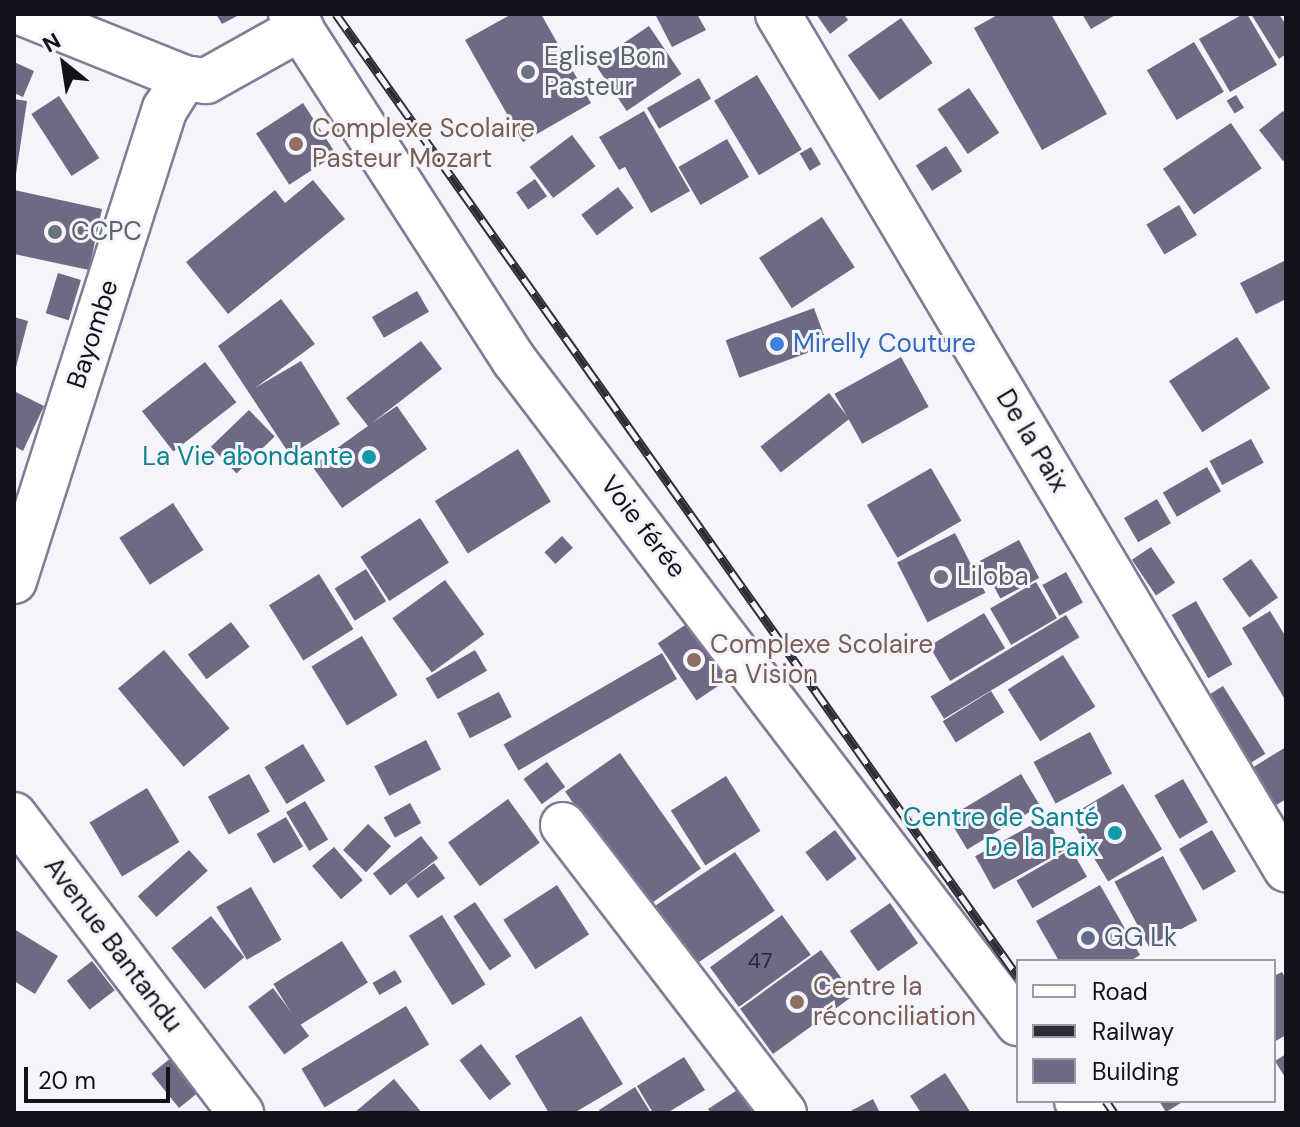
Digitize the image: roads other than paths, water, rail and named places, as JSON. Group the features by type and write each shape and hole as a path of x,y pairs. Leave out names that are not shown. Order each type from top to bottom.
{"street":[{"path":"25,14 184,78 206,81 296,21"},
{"name":"De la Paix","path":"778,14 1286,869"},
{"name":"Voie férée","path":"296,21 514,360 1016,1020"},
{"name":"Bayombe","path":"14,581 165,109 184,78"},
{"name":"Avenue Bantandu","path":"14,815 241,1113"},
{"path":"563,825 784,1113"}],"railway":[{"path":"336,14 1016,974"},
{"path":"1107,1103 1114,1113"}],"place":[{"name":"Eglise Bon Pasteur","path":"528,72"},
{"name":"Complexe Scolaire Pasteur Mozart","path":"296,144"},
{"name":"CCPC","path":"55,232"},
{"name":"Mirelly Couture","path":"777,344"},
{"name":"La Vie abondante","path":"369,457"},
{"name":"Liloba","path":"941,577"},
{"name":"Complexe Scolaire La Vision","path":"694,660"},
{"name":"Centre de Santé De la Paix","path":"1115,833"},
{"name":"GG Lk","path":"1088,938"},
{"name":"Centre la réconciliation","path":"797,1002"}]}
